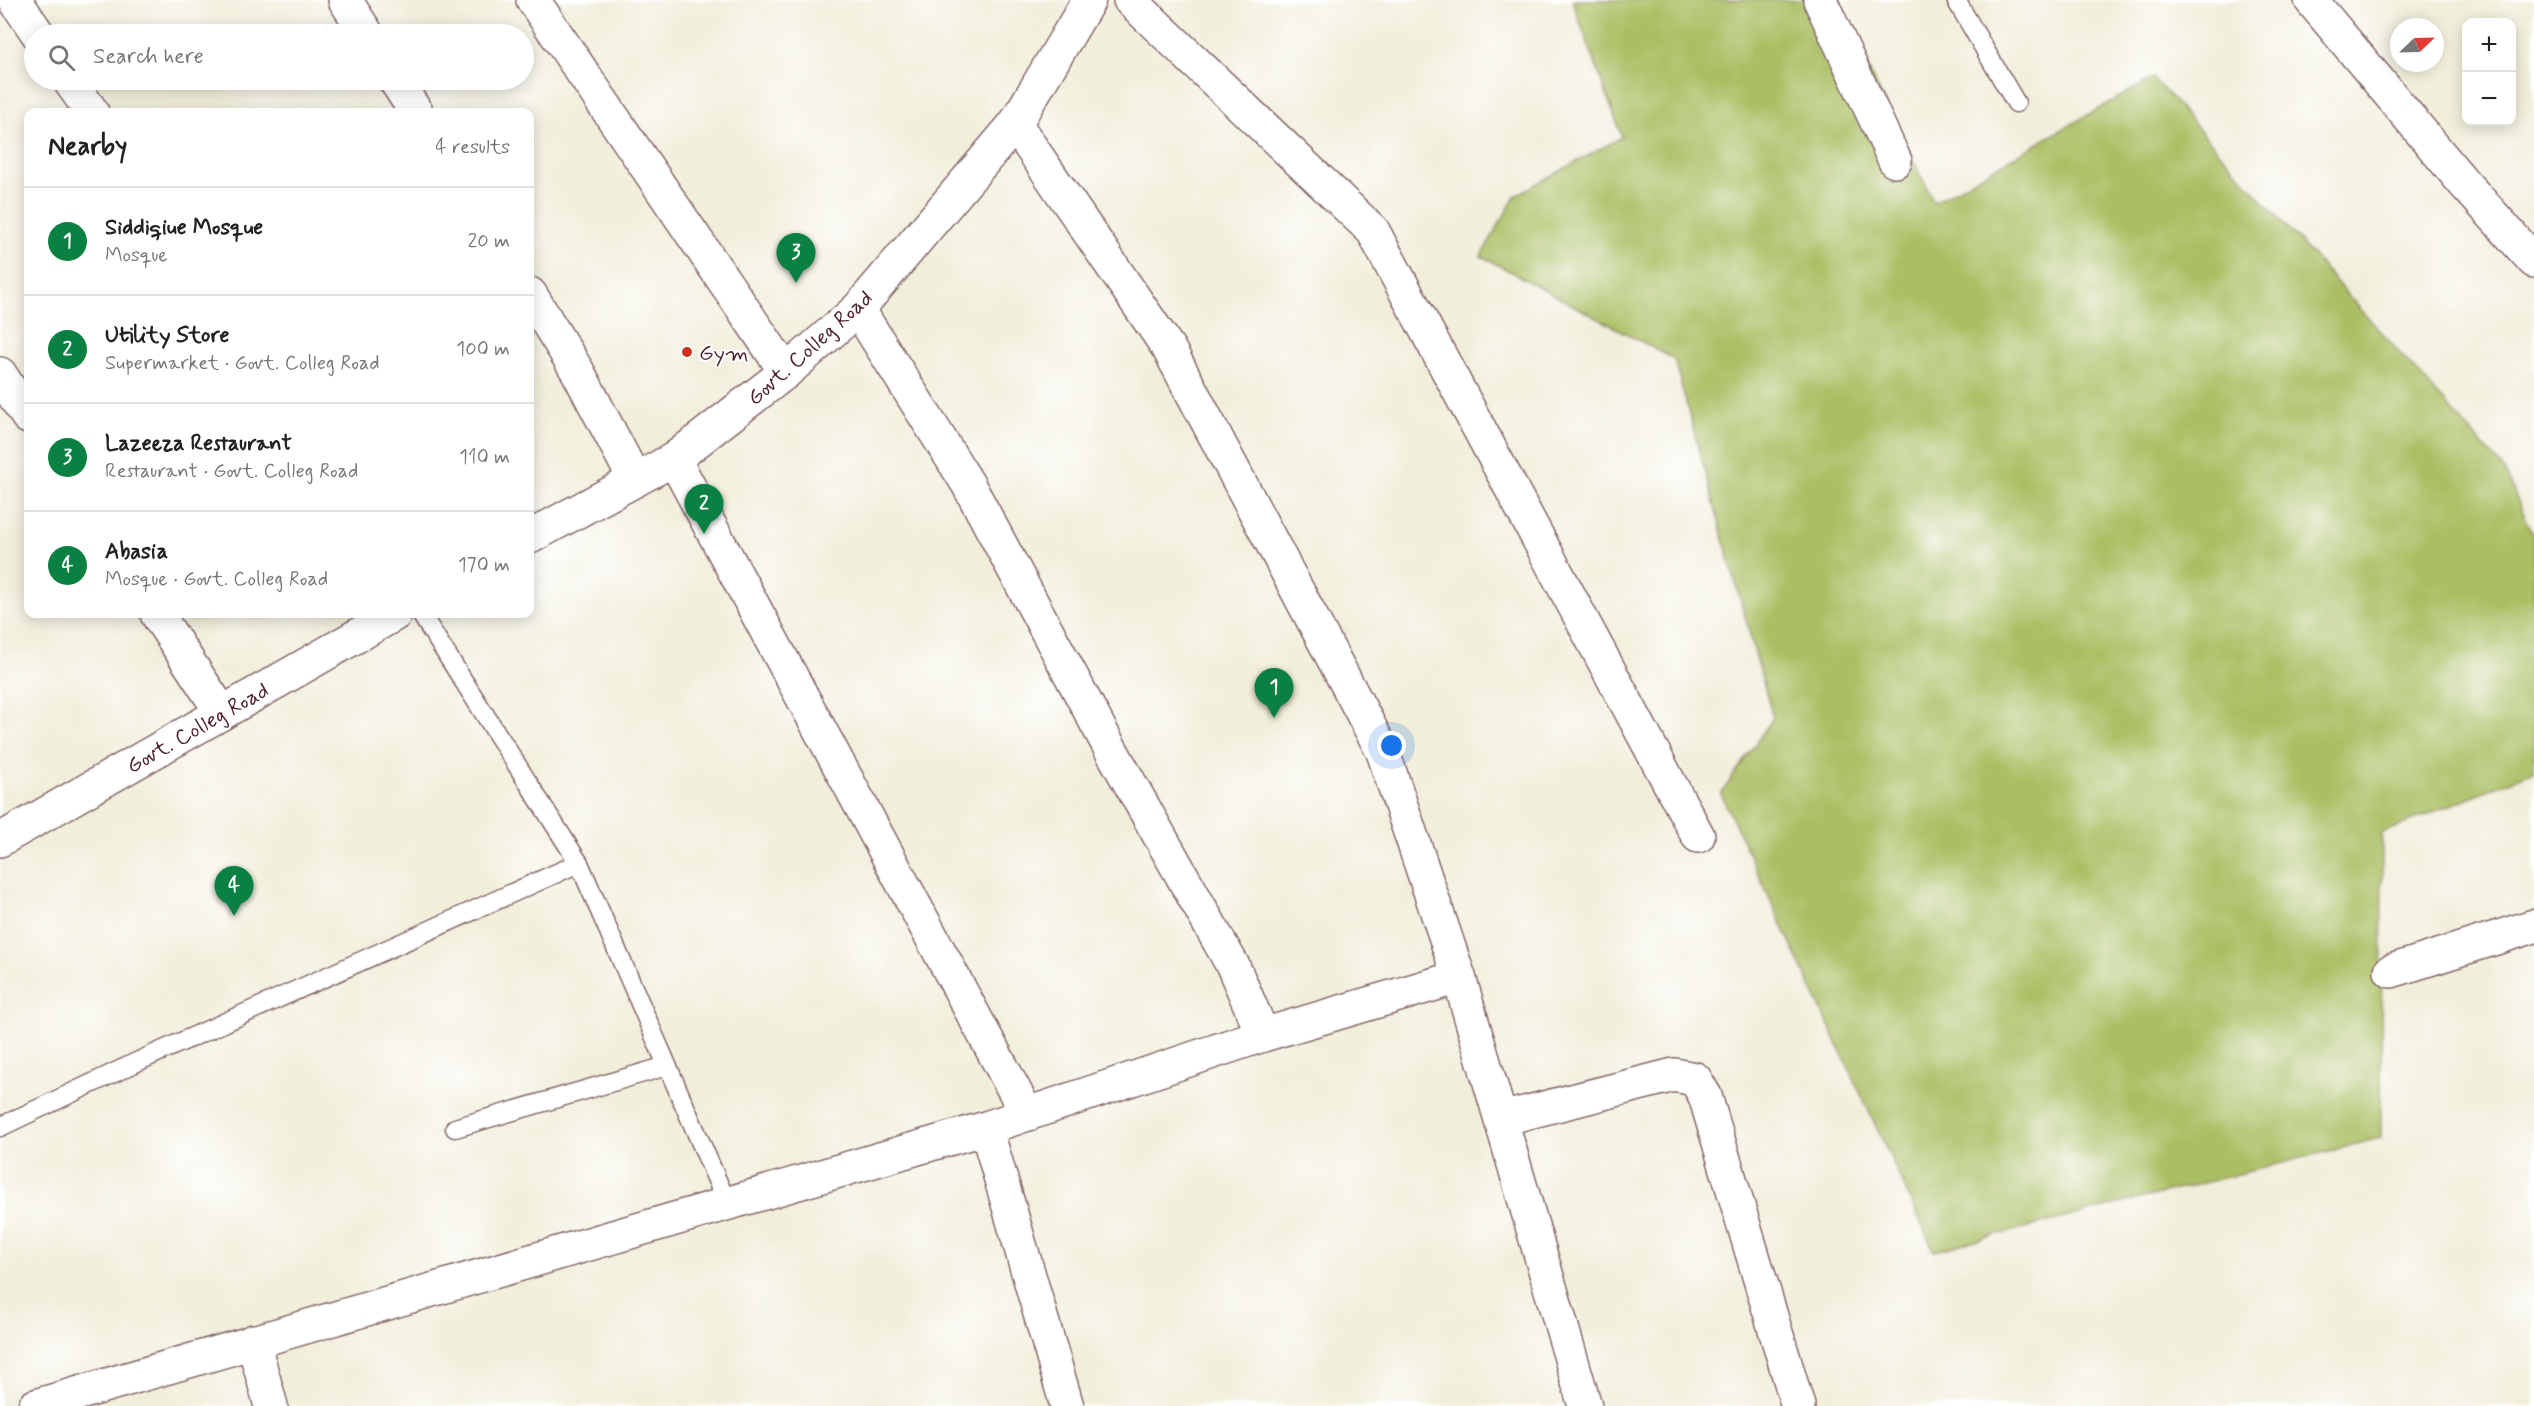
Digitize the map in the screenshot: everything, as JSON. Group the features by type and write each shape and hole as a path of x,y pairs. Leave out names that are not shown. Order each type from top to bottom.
{"street":[{"path":"15,0 31,24"},
{"path":"345,0 361,24"},
{"path":"533,0 786,372"},
{"name":"Govt. Colleg Road","path":"534,535 674,459 786,372 858,309 1015,124 1089,0"},
{"path":"1130,0 1373,231 1698,836"},
{"path":"1820,0 1895,161"},
{"path":"2311,0 2463,182 2534,261"},
{"path":"76,90 89,108"},
{"path":"402,90 413,108"},
{"path":"1015,124 1169,349 1383,752 1459,977 1585,1406"},
{"path":"534,300 578,372 635,480"},
{"path":"858,309 968,484 1110,748 1233,966 1263,1035"},
{"path":"0,374 24,411"},
{"path":"674,459 1028,1114"},
{"path":"160,618 222,712"},
{"name":"Govt. Colleg Road","path":"0,840 387,618"},
{"path":"2391,971 2534,926"},
{"path":"35,1406 986,1128 1263,1035 1459,977"},
{"path":"1502,1119 1674,1075 1695,1079 1705,1096 1798,1406"},
{"path":"986,1128 1067,1406"},
{"path":"253,1341 271,1406"}],"lane":[{"path":"1956,0 2016,103"},
{"path":"423,618 579,863 727,1203"},
{"path":"0,1127 140,1061 579,863"},
{"path":"455,1128 667,1065"}],"green space":[{"path":"1572,0 1834,0 1934,202 2153,78 2504,469 2534,538 2534,771 2382,833 2381,1138 1934,1251 1721,794 1773,718 1674,359 1481,256 1516,195 1622,137"}],"place":[{"name":"Lazeeza Restaurant","path":"796,283"},
{"name":"Gym","path":"687,352"},
{"name":"Utility Store","path":"704,534"},
{"name":"Siddiqiue Mosque","path":"1274,718"},
{"name":"Abasia","path":"234,916"}]}
